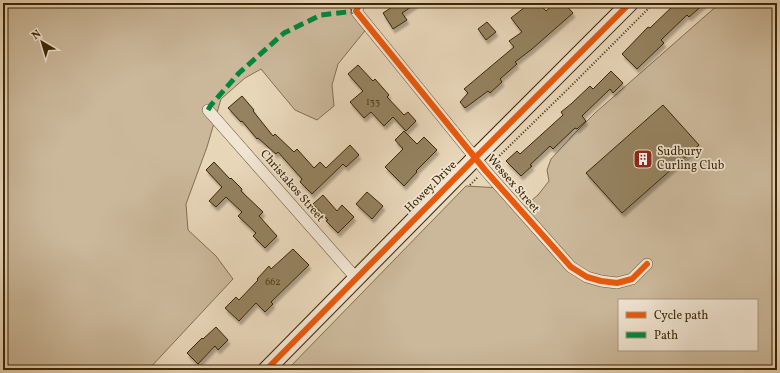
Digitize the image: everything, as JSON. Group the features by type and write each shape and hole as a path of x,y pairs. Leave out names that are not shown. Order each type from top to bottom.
{"main road":[{"name":"Howey Drive","path":"266,370 356,278 480,164 630,3"}],"street":[{"name":"Wessex Street","path":"358,7 480,164 571,267 587,277 617,283 632,279 647,264"},
{"name":"Christakos Street","path":"208,110 356,278"}],"path":[{"path":"466,188 480,164 571,86 654,3"}],"shaded area":[{"path":"3,3 359,3 368,27 338,64 332,85 334,106 317,120 295,110 261,69 245,78 221,99 207,147 186,204 188,230 216,256 233,279 148,370 3,370"},
{"path":"720,3 777,3 777,370 287,370 466,186 501,188 520,210 538,195 549,181 547,170 551,159 595,113"}],"building":[{"path":"398,3 417,3 402,13 407,20 393,29 383,13"},
{"path":"530,3 539,3 546,11 555,3 564,3 573,13 515,62 517,64 500,79 502,82 490,93 488,91 465,108 460,102 468,93 464,89 514,47 509,41 522,32 511,18"},
{"path":"676,3 705,3 689,17 687,15 661,40 664,43 637,69 622,54 648,27 650,28"},
{"path":"487,22 496,32 486,40 478,29"},
{"path":"358,65 373,81 375,79 389,95 387,97 404,115 408,112 416,121 406,131 393,117 384,126 371,112 364,118 350,102 363,91 348,74"},
{"path":"611,71 623,83 613,93 610,89 582,116 586,121 577,129 575,128 553,149 550,146 521,176 506,161 517,151 520,154 563,115 561,112 590,86 593,89"},
{"path":"242,96 273,136 275,134 294,152 297,149 314,168 320,162 326,168 350,145 359,155 346,167 343,164 312,194 300,182 302,179 278,152 276,154 258,138 257,139 242,121 241,122 228,108"},
{"name":"Sudbury Curling Club","path":"663,105 699,145 622,213 586,173"},
{"path":"404,131 417,144 424,137 437,150 416,171 417,172 404,186 385,167 403,149 395,140"},
{"path":"214,162 263,212 259,216 277,236 265,248 253,236 256,233 238,216 242,212 226,197 216,207 209,201 222,187 206,170"},
{"path":"367,192 383,206 372,219 356,204"},
{"path":"323,195 337,211 342,205 354,217 338,233 326,221 328,220 313,204"},
{"path":"293,249 309,265 271,302 273,304 265,312 256,303 239,321 225,308 236,297 239,300 269,266 271,269"},
{"path":"216,327 228,340 218,350 215,346 198,364 187,353"}],"marked path":[{"path":"208,110 239,73 284,33 321,15 356,11"},
{"path":"3,366 20,370"}],"cycle path":[{"path":"360,3 356,11 485,170 571,267 587,277 617,283 632,279 647,264"},
{"path":"266,370 630,3"}],"place":[{"name":"Sudbury Curling Club","path":"643,159"}]}
